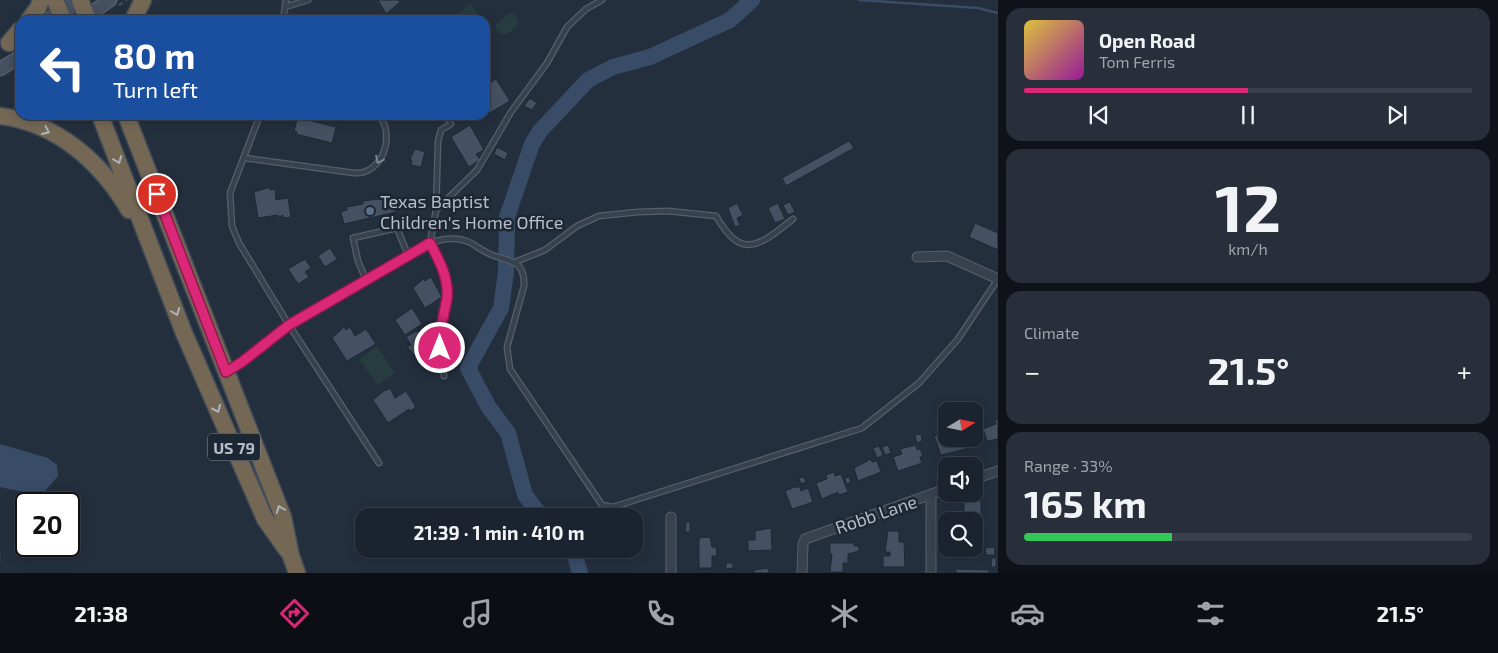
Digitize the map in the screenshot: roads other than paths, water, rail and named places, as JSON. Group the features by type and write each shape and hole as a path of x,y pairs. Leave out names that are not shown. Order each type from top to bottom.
{"highway":[{"path":"33,15 41,0"},
{"path":"80,0 84,15"},
{"path":"135,15 142,0"},
{"path":"0,116 15,119"},
{"path":"18,120 50,132 87,156 120,194 156,261"},
{"name":"US 79","path":"102,120 184,333 216,377 284,517 291,556 297,573"},
{"name":"US 79","path":"128,120 144,159 265,519 291,556"},
{"path":"132,120 144,159"}],"main road":[{"path":"56,13 80,0"},
{"path":"90,15 110,0"},
{"path":"0,68 15,59"}],"street":[{"path":"917,257 947,256 998,279"},
{"path":"983,476 998,471"},
{"name":"Robb Lane","path":"802,573 803,544 805,539 938,492"},
{"path":"931,494 931,573"},
{"path":"671,516 671,573"}],"lane":[{"path":"284,15 286,0"},
{"path":"285,7 308,0"},
{"path":"436,210 477,170 511,112 547,63 567,27 586,9 602,0"},
{"path":"258,120 230,193 232,226 239,243 289,325 379,463"},
{"path":"245,158 354,173 366,172 376,167 384,146 385,125 382,120"},
{"path":"444,376 439,328 447,289 443,270 430,243 436,210 438,141 442,130 451,124 449,120"},
{"path":"515,262 545,250 586,221 611,214 668,211 716,216 736,242 748,245 762,242 794,219"},
{"path":"366,280 358,260 353,238 397,228 408,255"},
{"path":"216,377 242,362 289,325 408,255 430,243 443,240 460,240 492,255 515,262 521,268 524,286 507,347 510,369 602,504 613,506 862,428 919,383 958,339 998,279"}],"water":[{"path":"0,444 48,458 57,465 58,476 45,491 23,492 0,487"}],"waterway":[{"path":"535,508 525,495 508,433 488,406 468,368 501,308 506,272 507,217 532,144 540,131 588,80 613,67 650,57 730,20 752,0"},
{"path":"859,0 978,8 998,13"},
{"path":"576,558 580,573"}],"place":[{"name":"Texas Baptist Children's Home Office","path":"370,211"}]}
